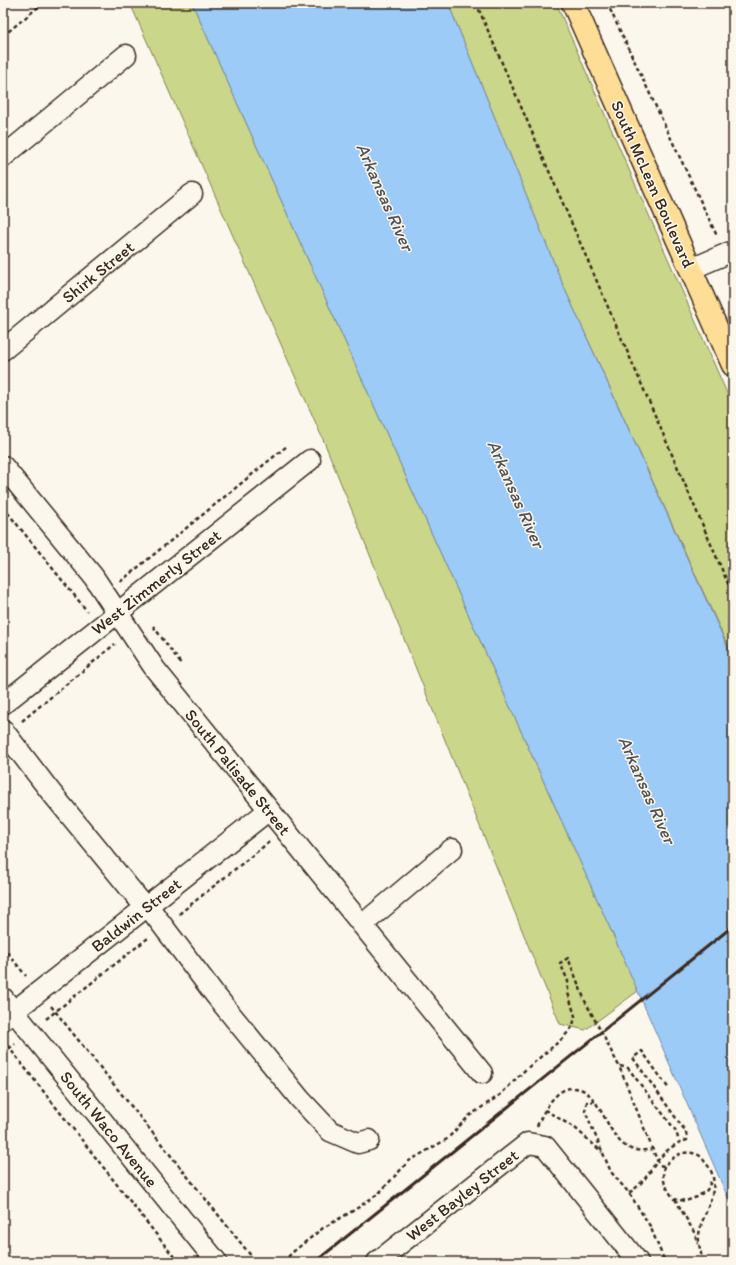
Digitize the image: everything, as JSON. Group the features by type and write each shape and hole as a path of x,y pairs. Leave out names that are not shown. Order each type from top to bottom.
{"main road":[{"name":"South McLean Boulevard","path":"573,3 733,365"}],"street":[{"path":"3,157 126,55"},
{"name":"Shirk Street","path":"3,350 192,194"},
{"path":"691,269 729,253"},
{"name":"West Zimmerly Street","path":"3,704 310,460"},
{"name":"South Palisade Street","path":"3,466 93,576 155,669 482,1073"},
{"path":"3,730 50,791 163,926 216,996 300,1098 330,1131 358,1143 369,1140"},
{"name":"Baldwin Street","path":"7,1010 39,991 269,810"},
{"path":"362,924 452,849"},
{"name":"South Waco Avenue","path":"7,1010 30,1032 216,1261"},
{"path":"528,1143 545,1146 638,1262"},
{"name":"West Bayley Street","path":"377,1262 528,1143"}],"path":[{"path":"3,36 43,3"},
{"path":"476,3 733,595"},
{"path":"607,3 729,253"},
{"path":"87,610 287,446"},
{"path":"3,1053 272,840"},
{"path":"3,947 256,1262"},
{"path":"283,1262 294,1251 323,1228 356,1209 379,1193 409,1161 447,1139 469,1116 500,1095 525,1070 563,1038 573,1026 575,1016 568,994 568,981 560,963 568,958 585,1001 619,1066 660,1165 664,1166"},
{"path":"3,1040 178,1262"},
{"path":"629,1193 635,1189 647,1176 658,1160 670,1147 687,1140 686,1132 633,1058 642,1051 669,1089"},
{"path":"619,1066 628,1068 676,1131 679,1142"},
{"path":"528,1143 545,1110 558,1094 569,1088 578,1088 591,1095 607,1123 619,1140 629,1148 640,1150 653,1149"},
{"path":"594,1101 587,1102 585,1111 611,1172 629,1193 650,1226 665,1262"},
{"path":"545,1110 575,1128 604,1154"},
{"path":"699,1246 700,1233 713,1191 713,1178 710,1168 698,1154 687,1152 675,1156 664,1166 662,1176 665,1186 674,1198 694,1232 703,1262"},
{"path":"674,1198 686,1201 697,1196 707,1190 713,1178"}],"green space":[{"path":"130,3 192,3 638,991 585,1030 560,1024 325,444"},
{"path":"448,3 556,3 733,407 733,657 563,285"}],"water":[{"name":"Arkansas River","path":"192,3 448,3 563,285 733,659 733,1209 614,937"}],"railway":[{"path":"315,1262 733,926"}]}
